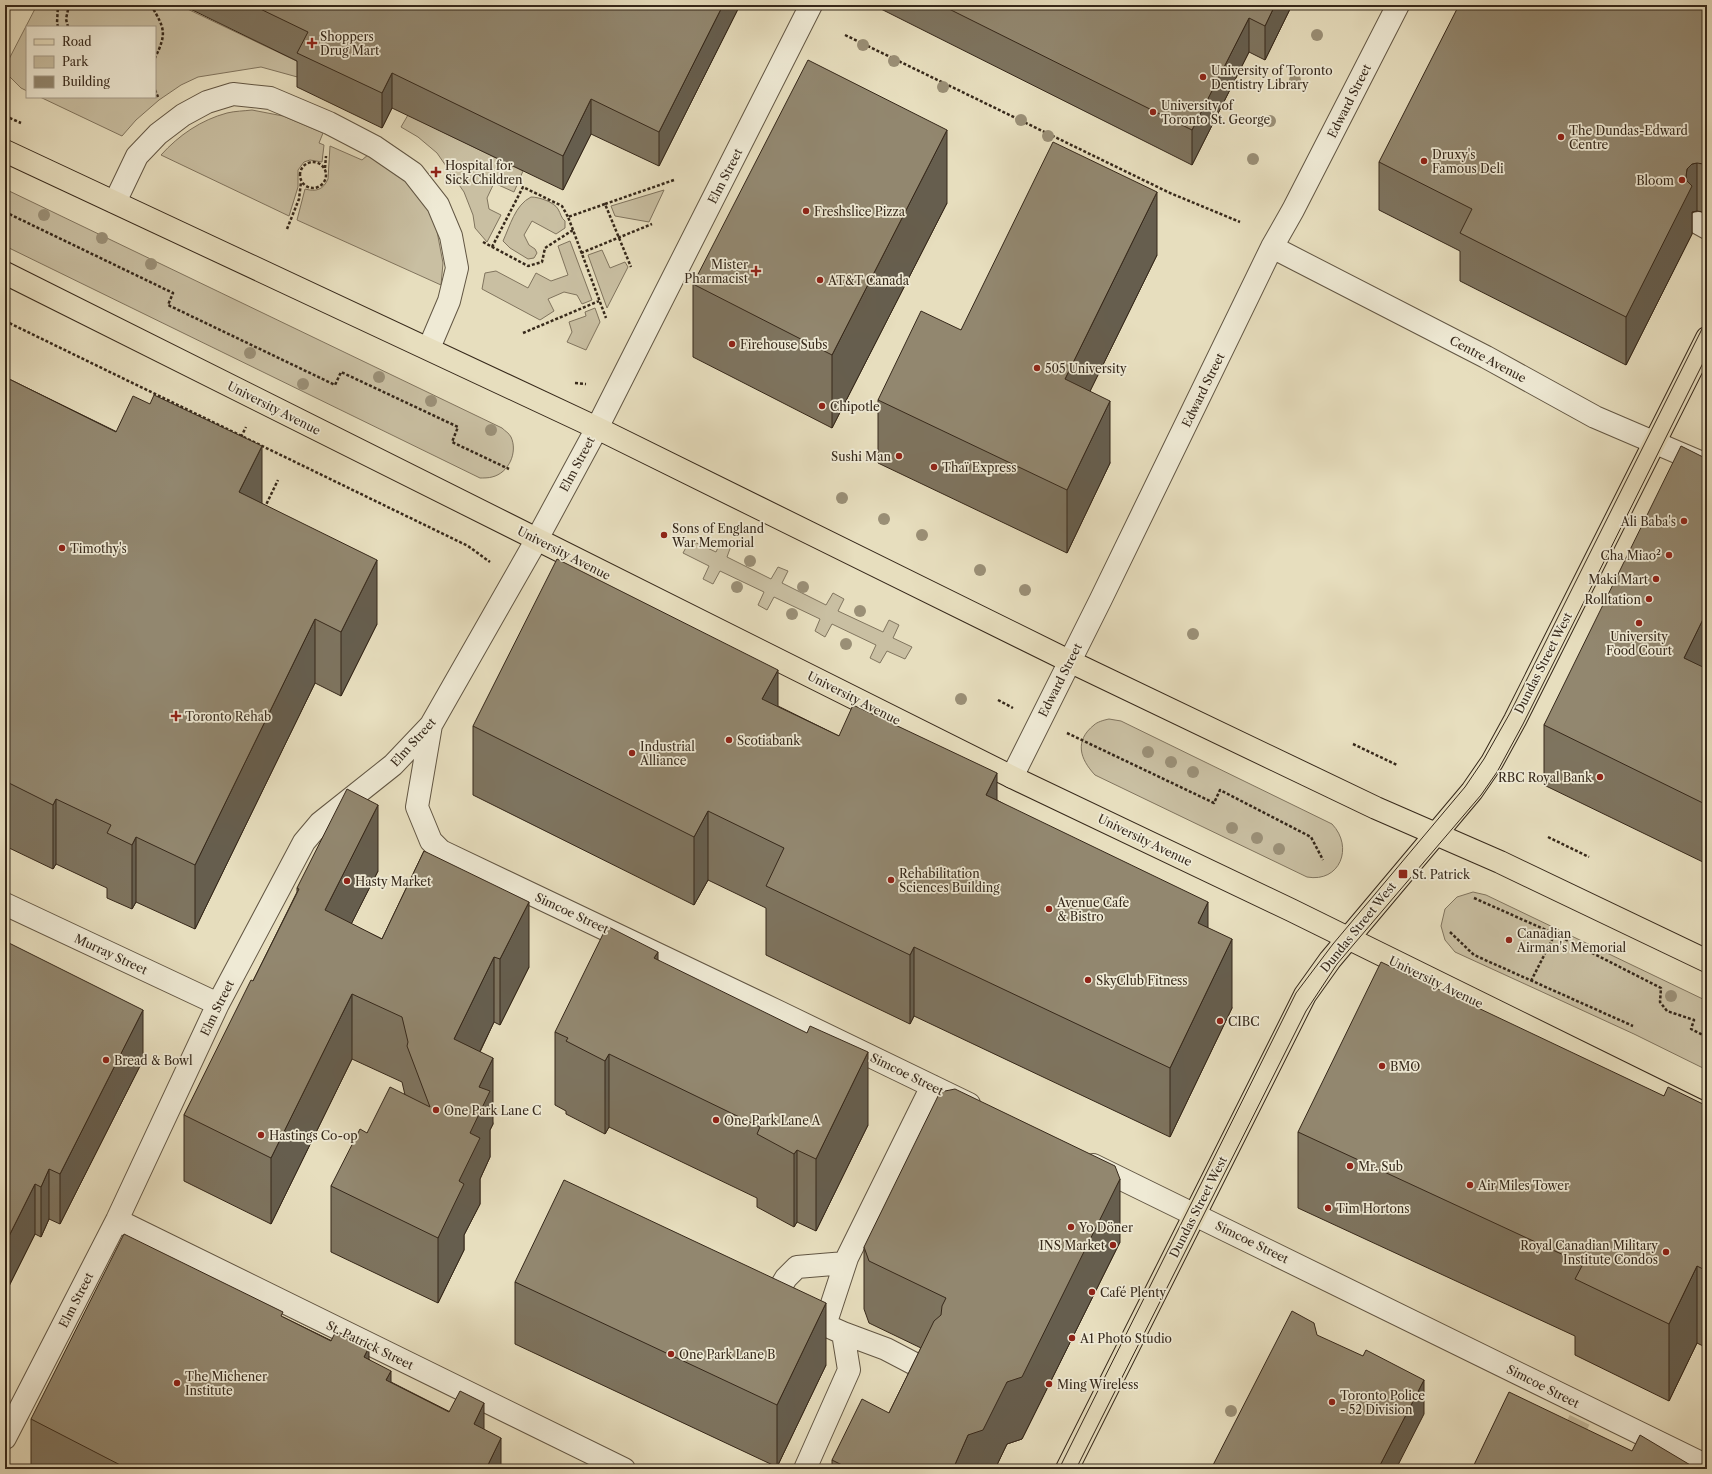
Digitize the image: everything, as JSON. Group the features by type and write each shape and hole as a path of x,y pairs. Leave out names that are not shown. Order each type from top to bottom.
{"main road":[{"path":"5,151 429,348 596,428 1069,661 1376,808 1436,833 1707,961"},
{"name":"University Avenue","path":"5,273 1012,777 1349,939 1707,1115"},
{"name":"Dundas Street West","path":"1067,1469 1305,995 1330,960 1483,776 1515,720 1707,338"}],"street":[{"name":"Elm Street","path":"5,1438 117,1220 218,1004 304,842 320,823 393,765 431,725 537,539 596,428 811,5"},
{"name":"Edward Street","path":"1012,777 1272,247 1293,210 1398,5"},
{"path":"115,202 137,156 158,134 183,114 207,102 233,94 270,98 329,123 375,147 413,173 438,205 451,236 457,268 449,302 429,348"},
{"name":"Centre Avenue","path":"1272,247 1486,357 1595,417 1707,465"},
{"name":"Simcoe Street","path":"431,725 417,807 431,841 441,851 779,1012 988,1114"},
{"name":"Murray Street","path":"5,904 218,1004"},
{"path":"805,1469 849,1370 834,1329 845,1263 932,1086"},
{"name":"Simcoe Street","path":"1073,1155 1707,1466"},
{"name":"St. Patrick Street","path":"117,1220 624,1469"},
{"path":"845,1263 797,1268 786,1278 780,1288 784,1303 834,1329 886,1349 930,1372"}],"path":[{"path":"58,5 58,26"},
{"path":"68,26 66,19 69,5"},
{"path":"151,5 161,22 164,39 156,56"},
{"path":"845,35 1170,193 1240,222"},
{"path":"287,229 299,199 301,181 300,173 304,166 311,162 319,163 325,169 327,177 323,185 316,188 308,187 301,181"},
{"path":"568,217 674,180"},
{"path":"492,247 523,187 562,206 568,217 580,253 606,318"},
{"path":"605,204 631,267"},
{"path":"5,212 173,292 168,305 321,378 335,384 341,372 458,427 452,442 509,469"},
{"path":"580,253 652,224"},
{"path":"480,241 528,266 542,262 544,248 573,230"},
{"path":"523,333 599,301"},
{"path":"5,321 468,546"},
{"path":"259,504 265,507 278,480"},
{"path":"998,700 1214,804 1220,790 1311,837 1323,860"},
{"path":"1353,744 1397,765"},
{"path":"1548,837 1589,857"},
{"path":"1474,898 1555,934 1661,988 1660,1002 1666,1011 1694,1020 1691,1030 1707,1037"},
{"path":"1450,932 1474,955 1633,1026"},
{"path":"1532,981 1555,934"}],"green space":[{"path":"37,5 179,5 307,66 301,78 261,67 198,77 181,85 159,100 136,120 122,136 42,98 156,98 156,26 26,26"},
{"path":"26,26 26,90 21,88 9,76 8,61"},
{"path":"252,110 283,116 323,133 319,143 324,145 322,162 310,160 304,162 298,170 298,187 289,216 161,155 175,141 199,124 227,113"},
{"path":"408,115 523,171 514,192 494,183 487,198 489,209 501,215 487,242 475,228 473,215 464,192 437,153 418,137 401,127"},
{"path":"330,146 362,160 369,154 395,171 421,196 436,226 443,263 441,285 297,220 305,189 319,189 324,186 328,179"},
{"path":"5,189 502,428 508,433 513,443 513,455 507,467 498,475 480,478 5,246"},
{"path":"664,190 649,222 615,216 611,206"},
{"path":"531,197 546,200 556,206 565,221 565,228 556,234 532,221 524,235 529,245 535,249 537,253 534,258 528,259 510,248 503,241 517,210"},
{"path":"570,241 592,300 582,304 577,295 564,292 548,299 554,311 540,320 482,289 485,273 496,271 528,288 536,273 551,281 568,275 558,246"},
{"path":"602,250 610,268 625,262 628,267 607,308 588,255"},
{"path":"595,308 600,322 586,350 567,342 572,332 569,322 586,316 585,312"},
{"path":"722,539 732,543 727,557 771,579 778,567 788,571 782,583 826,605 833,593 844,599 838,611 883,632 889,620 899,625 893,638 912,647 905,659 887,651 880,663 870,658 876,645 832,624 825,637 815,631 820,619 774,597 767,610 758,605 764,592 720,571 713,584 703,579 709,566 683,553 690,540 716,552"},
{"path":"1109,719 1121,721 1332,824 1339,833 1342,843 1340,861 1335,869 1328,874 1318,877 1307,877 1095,775 1086,763 1083,756 1081,750 1082,744 1084,737 1094,725"},
{"path":"1473,892 1486,895 1707,1001 1707,1070 1634,1034 1455,952 1445,940 1441,926 1445,909 1457,897"}],"building":[{"path":"252,5 723,5 659,132 591,99 563,156 392,73 382,93 297,53 308,32"},
{"name":"University of Toronto St. George","path":"941,5 1275,5 1265,26 1249,18 1192,130"},
{"name":"The Dundas-Edward Centre","path":"1459,5 1707,5 1707,157 1703,164 1692,164 1687,169 1687,181 1692,186 1626,317 1460,233 1472,209 1379,162"},
{"path":"808,60 947,130 832,355 693,284"},
{"path":"1053,142 1157,192 1065,379 1110,401 1067,490 878,400 921,311 961,330"},
{"name":"Toronto Rehab","path":"5,377 116,432 133,396 150,404 154,395 262,446 239,492 377,560 341,632 315,619 195,865 136,837 132,845 107,833 111,825 56,799 53,805 5,781"},
{"path":"1681,446 1707,459 1707,611 1684,658 1707,669 1707,805 1544,725"},
{"path":"557,559 778,670 762,699 839,736 853,705 997,773 986,795 1208,902 1198,923 1232,939 1170,1068 914,947 910,955 766,886 784,848 708,811 694,837 473,726"},
{"path":"347,789 378,805 325,910 382,939 424,851 529,902 500,959 494,957 454,1039 493,1058 479,1087 490,1091 470,1133 480,1138 459,1181 464,1184 438,1238 331,1186 360,1129 367,1133 390,1087 430,1107 407,1046 408,1042 402,1017 352,994 271,1158 184,1115 251,980 253,981 299,889 297,888"},
{"path":"607,926 658,952 654,958 807,1033 810,1026 868,1052 816,1159 797,1150 794,1154 757,1134 760,1127 609,1054 605,1061 566,1041 568,1038 555,1032"},
{"path":"5,941 143,1010 60,1174 49,1169 41,1187 35,1184 5,1244"},
{"path":"1381,962 1664,1096 1668,1087 1707,1106 1707,1271 1697,1266 1669,1324 1575,1279 1583,1264 1298,1132"},
{"path":"955,1089 1115,1166 1120,1179 1022,1377 1007,1382 983,1430 968,1435 953,1469 850,1469 832,1460 862,1399 889,1413 934,1321 941,1315 942,1306 946,1298 869,1261 864,1247 940,1092"},
{"path":"564,1180 826,1303 777,1405 515,1282"},
{"path":"124,1234 283,1312 281,1316 331,1341 336,1331 369,1347 364,1357 391,1371 386,1380 449,1412 460,1391 484,1403 474,1424 501,1438 486,1469 128,1469 31,1419"},
{"name":"Toronto Police - 52 Division","path":"1292,1311 1314,1323 1317,1335 1363,1356 1366,1350 1424,1380 1378,1469 1211,1469"},
{"path":"1509,1392 1632,1451 1640,1435 1697,1469 1472,1469"}],"tunnel":[{"path":"1555,1469 1586,1407"},
{"path":"1617,1469 1636,1432"}],"tram line":[{"path":"1059,1469 1296,993 1333,944 1465,787 1484,759 1510,713 1707,319"},
{"path":"1076,1469 1306,1011 1337,964 1481,795 1497,772 1523,724 1707,355"}],"place":[{"name":"Shoppers Drug Mart","path":"312,43"},
{"name":"University of Toronto Dentistry Library","path":"1203,77"},
{"name":"University of Toronto St. George","path":"1153,112"},
{"name":"The Dundas-Edward Centre","path":"1561,137"},
{"name":"Druxy's Famous Deli","path":"1424,161"},
{"name":"Hospital for Sick Children","path":"436,172"},
{"name":"Bloom","path":"1682,180"},
{"name":"Freshslice Pizza","path":"806,211"},
{"name":"Mister Pharmacist","path":"756,271"},
{"name":"AT&T Canada","path":"820,280"},
{"name":"Firehouse Subs","path":"732,344"},
{"name":"505 University","path":"1037,368"},
{"name":"Chipotle","path":"822,406"},
{"name":"Sushi Man","path":"899,456"},
{"name":"Thaï Express","path":"934,467"},
{"name":"Ali Baba's","path":"1684,521"},
{"name":"Sons of England War Memorial","path":"664,535"},
{"name":"Timothy's","path":"62,548"},
{"name":"Cha Miao²","path":"1669,555"},
{"name":"Maki Mart","path":"1656,579"},
{"name":"Rolltation","path":"1649,599"},
{"name":"University Food Court","path":"1639,623"},
{"name":"Toronto Rehab","path":"176,716"},
{"name":"Scotiabank","path":"729,740"},
{"name":"Industrial Alliance","path":"632,753"},
{"name":"RBC Royal Bank","path":"1600,777"},
{"name":"St. Patrick","path":"1403,874"},
{"name":"Rehabilitation Sciences Building","path":"891,880"},
{"name":"Hasty Market","path":"347,881"},
{"name":"Avenue Cafe & Bistro","path":"1049,909"},
{"name":"Canadian Airman's Memorial","path":"1509,940"},
{"name":"SkyClub Fitness","path":"1088,980"},
{"name":"CIBC","path":"1220,1021"},
{"name":"Bread & Bowl","path":"106,1060"},
{"name":"BMO","path":"1382,1066"},
{"name":"One Park Lane C","path":"436,1110"},
{"name":"One Park Lane A","path":"716,1120"},
{"name":"Hastings Co-op","path":"261,1135"},
{"name":"Mr. Sub","path":"1350,1166"},
{"name":"Air Miles Tower","path":"1470,1185"},
{"name":"Tim Hortons","path":"1328,1208"},
{"name":"Yo Döner","path":"1071,1227"},
{"name":"INS Market","path":"1113,1245"},
{"name":"Royal Canadian Military Institute Condos","path":"1666,1252"},
{"name":"Café Plenty","path":"1092,1292"},
{"name":"A1 Photo Studio","path":"1072,1338"},
{"name":"One Park Lane B","path":"671,1354"},
{"name":"The Michener Institute","path":"177,1383"},
{"name":"Ming Wireless","path":"1049,1384"},
{"name":"Toronto Police - 52 Division","path":"1332,1402"}]}
